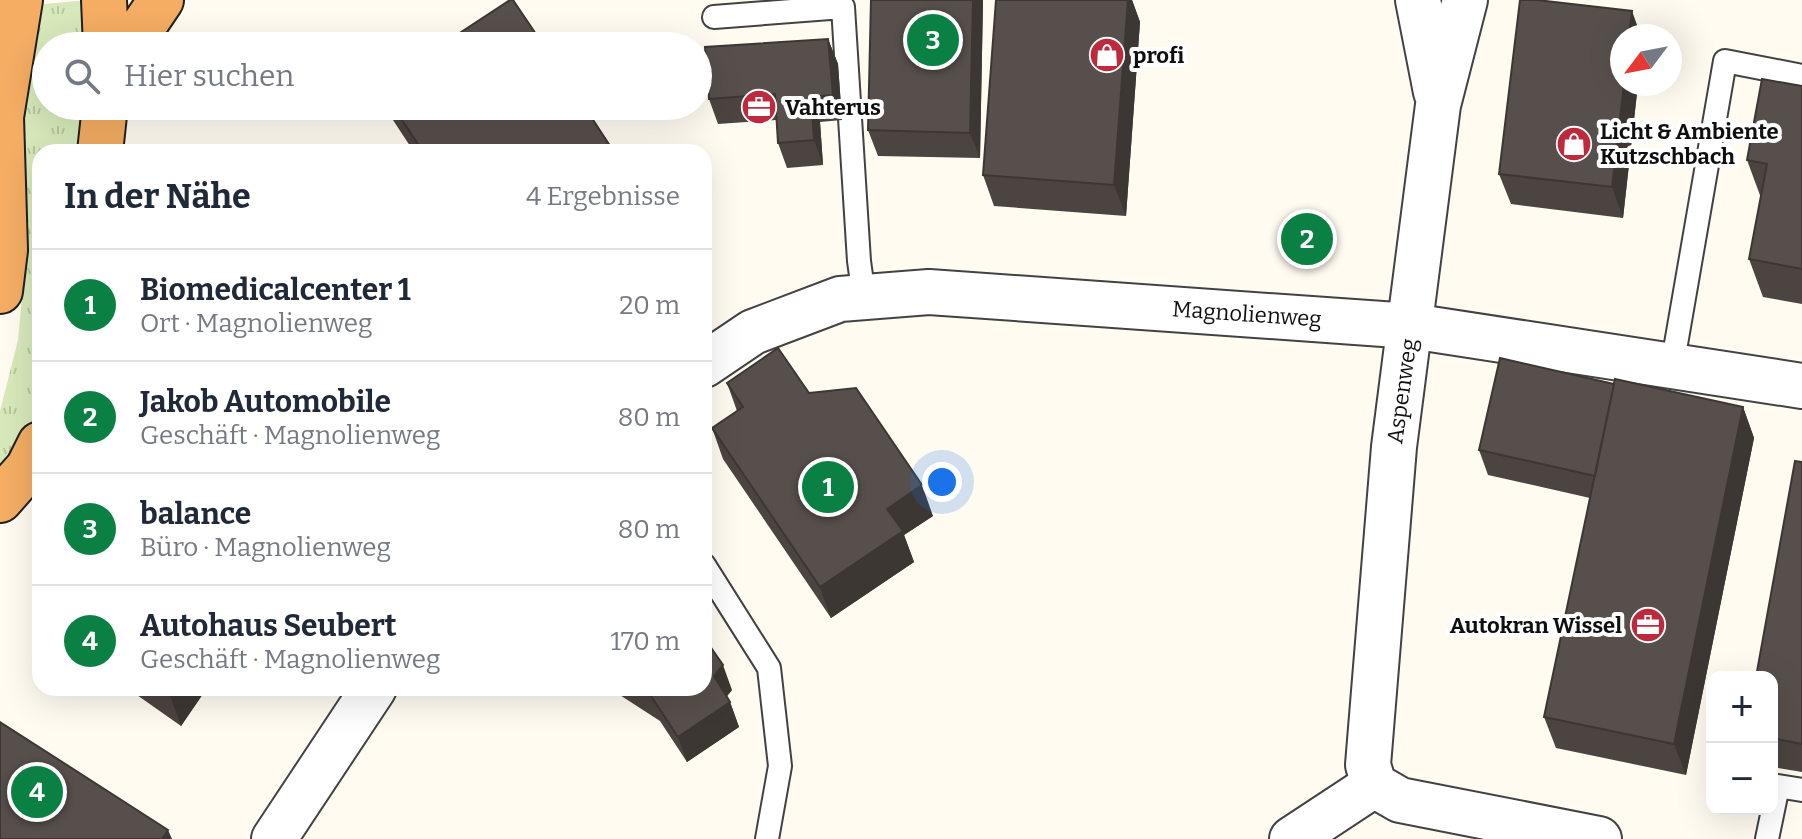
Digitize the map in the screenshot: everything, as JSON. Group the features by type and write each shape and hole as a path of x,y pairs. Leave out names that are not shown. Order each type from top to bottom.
{"highway":[{"path":"0,291 5,250 0,116 20,0"},
{"path":"104,0 105,32"},
{"path":"139,32 161,0"},
{"path":"101,144 103,120"},
{"path":"0,500 32,460"}],"street":[{"path":"1418,0 1438,105"},
{"name":"Aspenweg","path":"1374,785 1368,765 1392,475 1438,105 1465,0"},
{"name":"Magnolienweg","path":"712,360 753,332 840,299 929,292 1411,326 1802,386"},
{"path":"274,839 369,696"},
{"path":"1292,839 1374,785 1400,800 1478,828 1599,839"}],"lane":[{"path":"714,17 843,7 864,297"},
{"path":"1672,367 1725,61 1802,76"},
{"path":"712,578 769,668 780,766 767,839"},
{"path":"1767,839 1778,786 1802,790"}],"green space":[{"path":"88,0 89,32 35,32 44,4"},
{"path":"32,43 32,120 85,120 84,144 32,144 32,430 0,485 0,411 18,340 29,223 23,221 23,111"}],"building":[{"path":"513,0 535,32 461,32"},
{"path":"871,0 973,0 970,133 868,130"},
{"path":"996,0 1128,0 1114,185 983,175"},
{"name":"Licht & Ambiente Kutzschbach","path":"1520,0 1632,11 1630,24 1610,24 1610,96 1623,96 1612,187 1499,174"},
{"path":"828,39 833,95 811,97 814,140 778,143 775,94 712,99 712,47"},
{"path":"1762,79 1802,86 1802,269 1749,259 1767,164 1747,160"},
{"path":"402,120 593,120 609,144 418,144"},
{"path":"778,348 809,393 856,388 922,485 887,509 903,531 820,587 712,428 743,407 727,383"},
{"path":"1500,358 1614,384 1595,476 1479,450"},
{"name":"Autokran Wissel","path":"1615,379 1743,407 1674,744 1544,717"},
{"path":"1795,461 1802,462 1802,744 1778,739 1778,671 1757,671"},
{"path":"712,649 723,665 714,676 730,702 678,737 651,696 712,696"},
{"path":"0,722 168,830 162,839 0,839"}],"place":[{"name":"balance","path":"933,40"},
{"name":"profi","path":"1107,55"},
{"name":"Vahterus","path":"759,107"},
{"name":"Licht & Ambiente Kutzschbach","path":"1574,144"},
{"name":"Jakob Automobile","path":"1307,239"},
{"name":"Biomedicalcenter 1","path":"828,487"},
{"name":"Autokran Wissel","path":"1648,625"},
{"name":"Autohaus Seubert","path":"37,792"}]}
